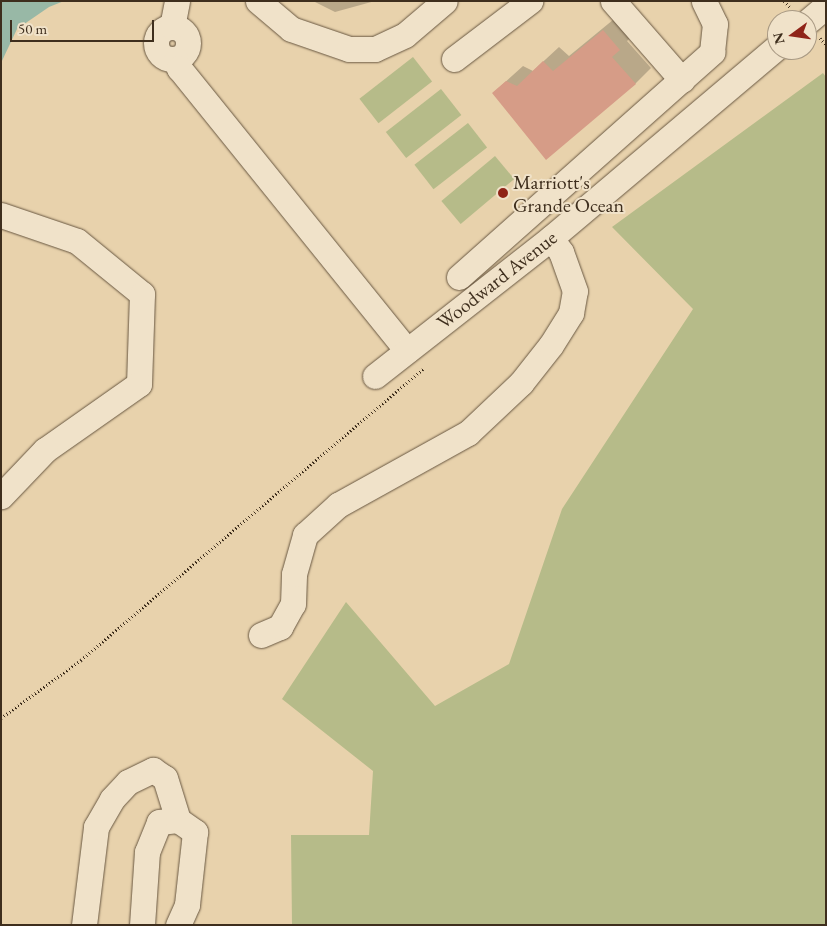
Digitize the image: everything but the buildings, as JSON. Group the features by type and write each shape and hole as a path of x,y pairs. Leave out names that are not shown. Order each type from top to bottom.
{"street":[{"path":"177,1 172,27 160,32 156,40 157,50 168,60 176,60 179,68 407,351"},
{"path":"258,1 291,29 349,49 375,49 405,36 445,1"},
{"path":"454,59 530,1"},
{"path":"613,1 682,80"},
{"path":"459,277 712,52 715,24 704,1"},
{"name":"Woodward Avenue","path":"375,376 551,238 767,55"},
{"path":"1,215 77,241 142,294 139,384 45,450 1,496"},
{"path":"261,635 280,627 293,604 294,574 305,535 338,505 468,433 521,383 551,346 571,313 575,291 561,252 551,238"},
{"path":"84,925 96,827 112,799 141,773 153,770 165,778 178,820 195,832 187,905 178,925"},
{"path":"142,925 147,852 159,822 178,820"}],"path":[{"path":"1,718 81,660 431,362"}],"green space":[{"path":"413,57 432,81 379,123 359,99"},
{"path":"823,73 826,77 826,925 292,925 291,835 369,835 373,771 282,699 346,602 435,706 509,664 562,509 693,309 612,227"},
{"path":"441,89 461,115 406,158 386,132"},
{"path":"468,123 487,147 434,189 414,165"},
{"path":"495,156 514,179 461,224 441,201"}],"shaded area":[{"path":"1,1 64,1 49,7 17,29 1,63"}],"place":[{"name":"Marriott's Grande Ocean","path":"503,193"}]}
